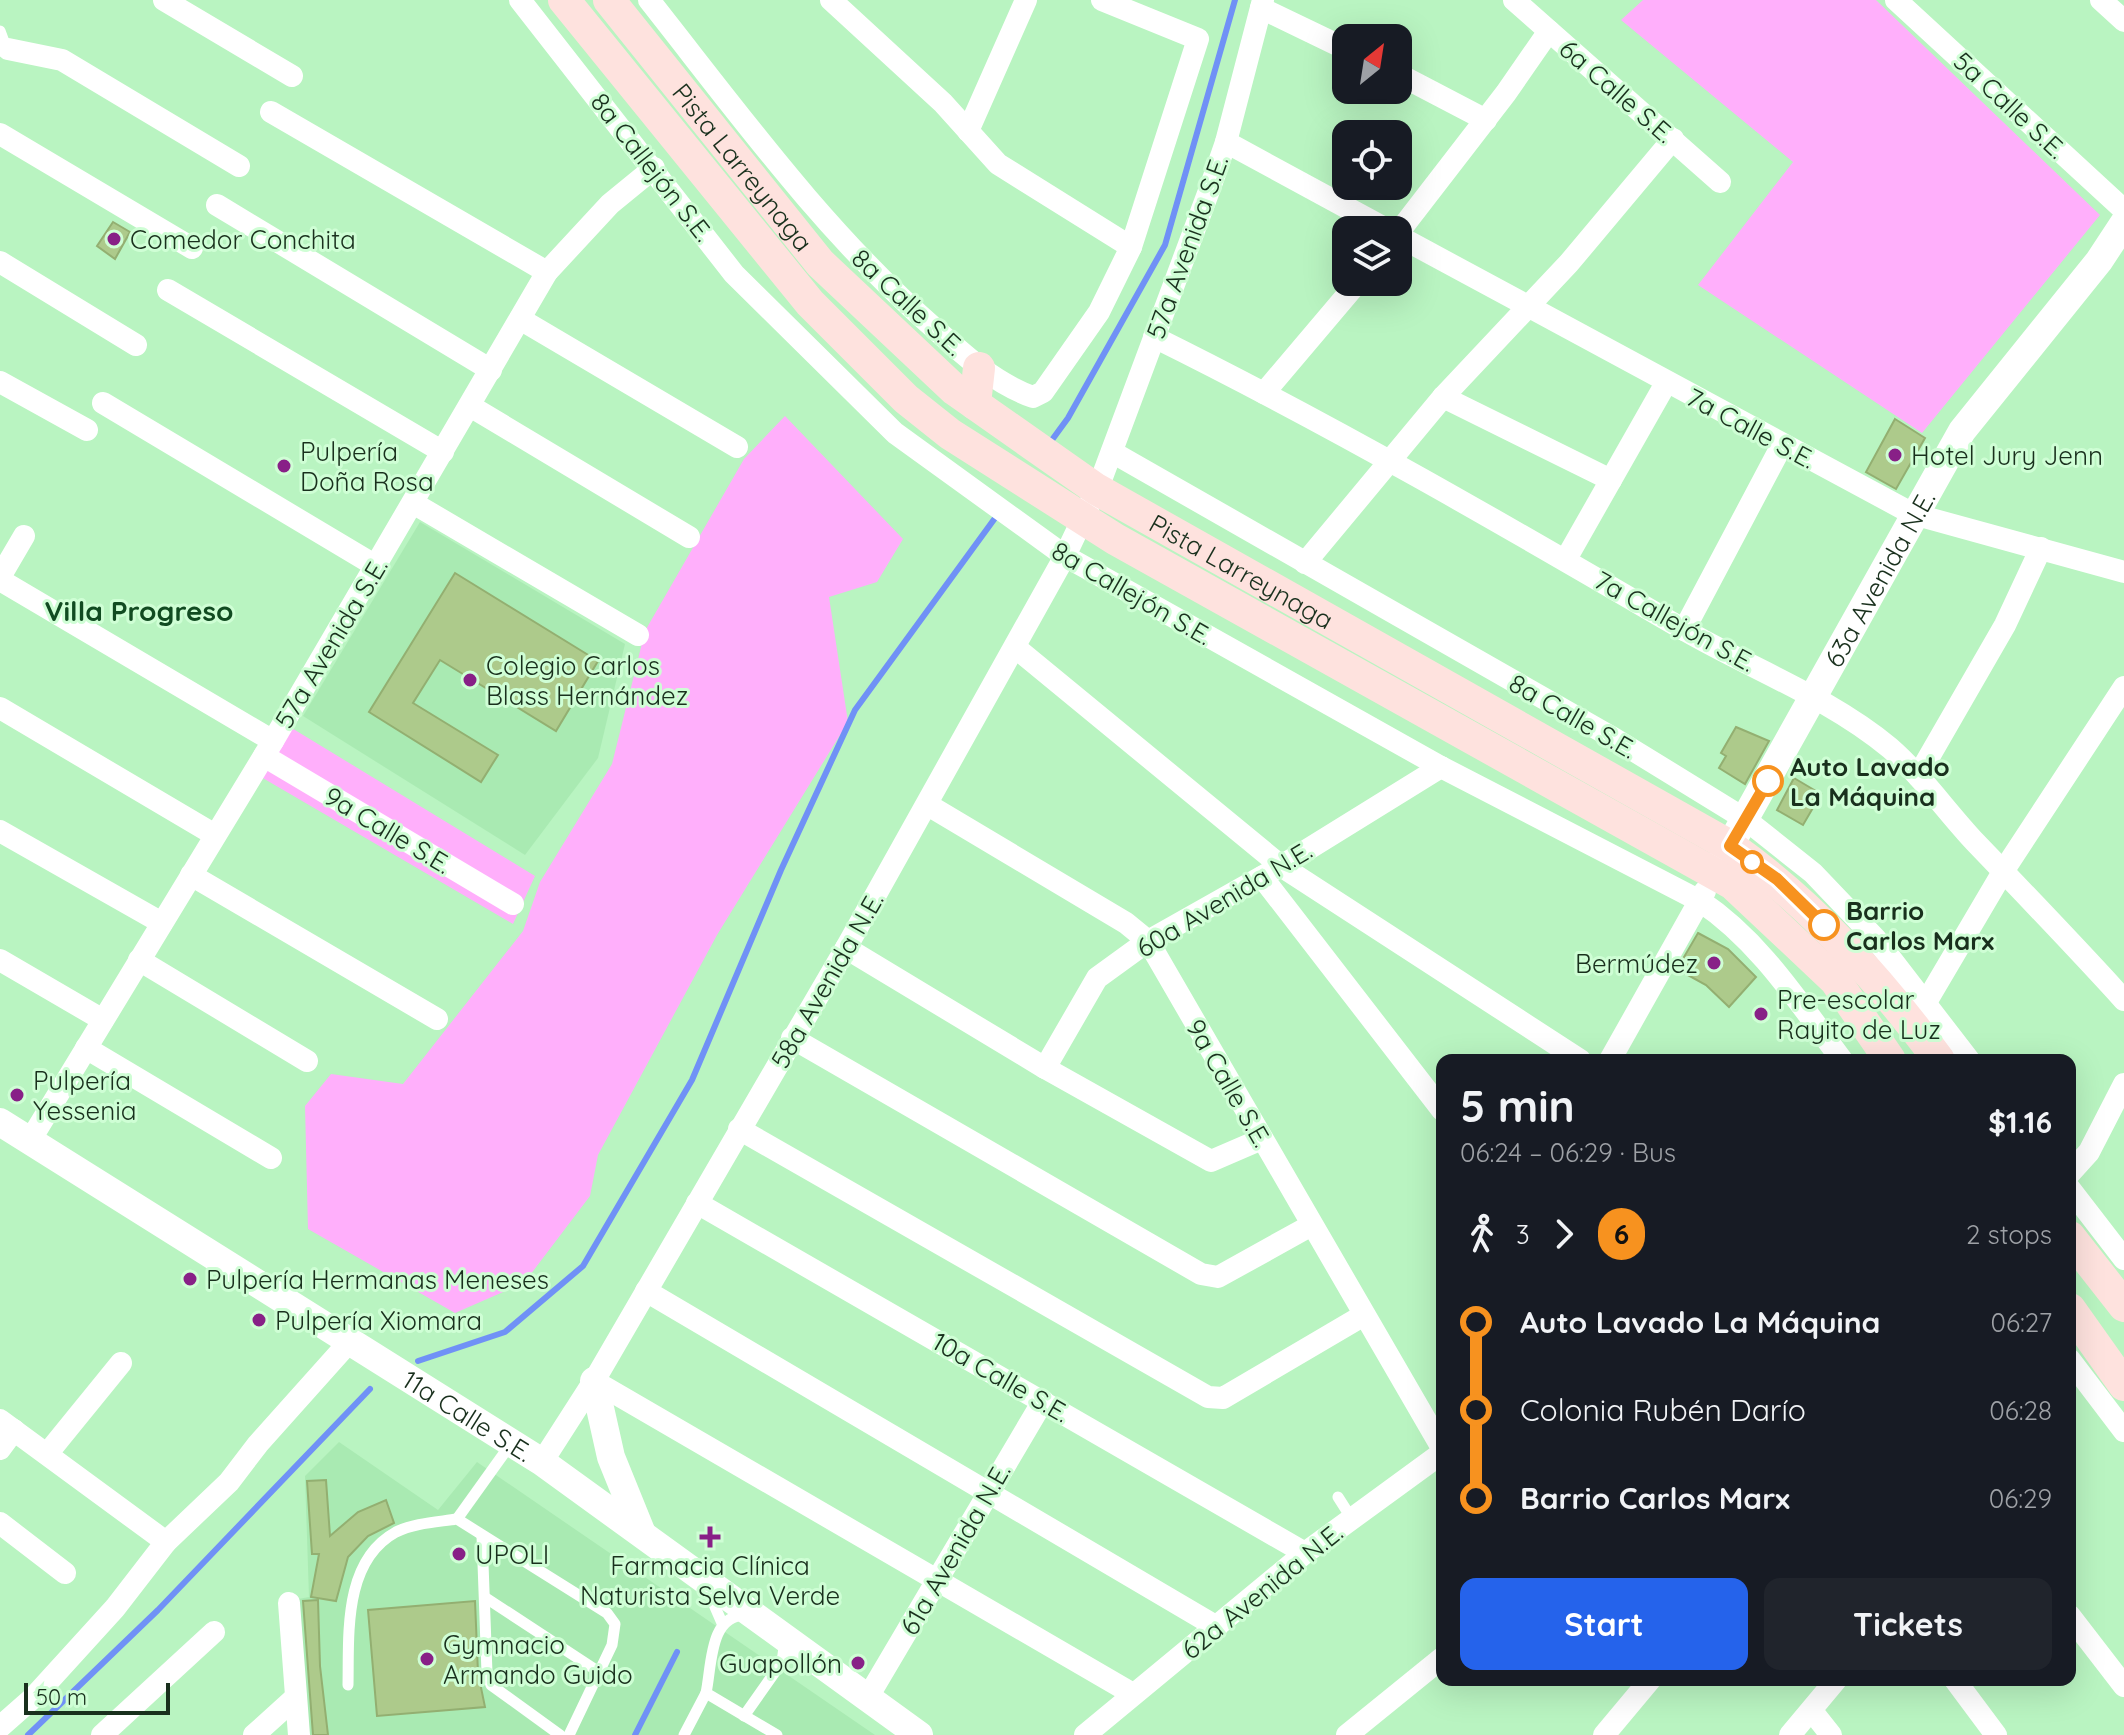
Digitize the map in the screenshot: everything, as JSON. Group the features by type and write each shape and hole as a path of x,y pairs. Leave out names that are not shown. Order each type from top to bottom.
{"main road":[{"name":"Pista Larreynaga","path":"609,0 820,263 876,319 975,404 1096,489 1730,845 1777,879 1878,979 1934,1054"},
{"name":"Pista Larreynaga","path":"567,1 810,303 906,399 950,434 1082,520 1510,763 1730,845"},
{"path":"975,404 979,368"},
{"name":"Pista Larreynaga","path":"1730,845 1748,896 1835,980 1886,1054"},
{"path":"2076,1245 2124,1306"},
{"path":"2076,1344 2080,1368 2124,1385"}],"street":[{"path":"164,0 292,76"},
{"name":"8a Callejón S.E.","path":"520,0 734,274 872,414 986,502 1065,556 1441,767 1700,901 1728,920 1758,949 1837,1054"},
{"name":"8a Calle S.E.","path":"649,0 830,227 906,304 979,368 1033,397 1043,392 1099,312 1131,247"},
{"path":"831,0 943,103 998,164 1131,247 1198,39 1102,0"},
{"path":"968,131 1026,0"},
{"name":"6a Calle S.E.","path":"1514,0 1720,182"},
{"name":"5a Calle S.E.","path":"1896,0 2123,223"},
{"path":"2101,0 2124,21"},
{"path":"545,30 567,1"},
{"path":"1262,4 1332,42"},
{"name":"57a Avenida S.E.","path":"1096,489 1226,142 1262,4"},
{"path":"1412,216 1549,31"},
{"path":"3,45 62,60 239,166"},
{"path":"1412,81 1486,120"},
{"path":"271,112 547,272"},
{"path":"0,134 192,248"},
{"path":"1305,563 1443,397 1569,263 1673,139"},
{"path":"1226,142 1362,216"},
{"name":"57a Avenida S.E.","path":"31,1139 268,748 547,272 610,204 654,168"},
{"path":"217,205 491,370"},
{"name":"63a Avenida N.E.","path":"1730,845 1962,431 2123,223"},
{"name":"7a Calle S.E.","path":"1412,242 1666,383 1913,514 2124,572"},
{"path":"0,262 136,345"},
{"path":"168,290 443,452"},
{"path":"1264,393 1346,296"},
{"path":"520,319 737,447"},
{"name":"7a Callejón S.E.","path":"1154,337 1389,461 1566,559 1684,630 1813,696 1862,727 1918,776 2124,1000"},
{"path":"0,382 87,430"},
{"path":"1566,559 1666,383"},
{"path":"1443,397 1611,480"},
{"path":"103,403 376,566"},
{"path":"470,406 689,537"},
{"path":"1684,630 1782,445"},
{"name":"8a Calle S.E.","path":"1112,452 1615,739 1730,845 1813,873 1875,938 1964,1054"},
{"name":"58a Avenida N.E.","path":"542,1462 594,1381 928,805 1065,556 1096,489"},
{"path":"413,503 638,635"},
{"path":"0,579 24,536"},
{"path":"1918,776 2005,625 2041,548"},
{"name":"9a Calle S.E.","path":"0,579 513,904"},
{"path":"1016,648 1272,872 1570,1054"},
{"path":"1925,1004 2004,870 2124,687"},
{"path":"0,708 215,835"},
{"name":"60a Avenida N.E.","path":"1045,1068 1097,978 1148,941 1272,872 1441,767"},
{"name":"9a Calle S.E.","path":"928,805 1126,923 1148,941 1436,1440"},
{"path":"0,831 162,923"},
{"path":"1613,1054 1730,845"},
{"path":"1272,872 1436,1102"},
{"path":"191,875 437,1019"},
{"path":"846,948 1045,1068 1211,1161 1262,1139"},
{"path":"0,960 103,1020"},
{"path":"139,960 307,1061"},
{"path":"792,1038 1201,1274 1218,1277 1310,1226"},
{"path":"86,1048 271,1158"},
{"path":"2076,1166 2089,1152 2124,1084"},
{"name":"11a Calle S.E.","path":"0,1122 542,1462 750,1615 790,1652 868,1697 919,1735"},
{"path":"739,1129 1204,1395 1223,1398 1364,1315"},
{"path":"2076,1197 2124,1259"},
{"name":"10a Calle S.E.","path":"697,1203 1305,1553"},
{"path":"646,1291 1217,1627"},
{"path":"0,1727 34,1697 105,1619 166,1542 229,1482 258,1444 351,1340"},
{"path":"47,1454 121,1363"},
{"path":"2080,1368 2124,1431"},
{"path":"594,1381 611,1457 641,1532"},
{"path":"594,1381 1133,1694"},
{"name":"61a Avenida N.E.","path":"868,1697 1043,1401"},
{"path":"0,1449 7,1425 166,1542"},
{"name":"62a Avenida N.E.","path":"1085,1735 1305,1553 1436,1455"},
{"path":"0,1523 65,1573"},
{"path":"289,1603 299,1735"},
{"path":"2076,1624 2124,1686"},
{"path":"102,1735 214,1632"},
{"path":"1347,1735 1436,1663"},
{"path":"1604,1735 1639,1686"},
{"path":"1790,1735 1831,1686"},
{"path":"1959,1686 1996,1735"},
{"path":"254,1735 295,1698"},
{"path":"1812,1711 1831,1735"}],"lane":[{"path":"348,1685 349,1624 360,1571 372,1550 397,1532 457,1519 512,1443"},
{"path":"1338,1497 1352,1519"},
{"path":"457,1519 607,1613 615,1624 599,1672 569,1735"},
{"path":"482,1536 487,1673 491,1685 560,1735"},
{"path":"684,1735 706,1693 722,1623 713,1599 690,1571"},
{"path":"486,1598 599,1672"},
{"path":"722,1623 735,1615 750,1615"},
{"path":"744,1716 790,1652"},
{"path":"706,1693 777,1735"}],"shaded area":[{"path":"1643,0 1876,0 2100,215 1922,433 1698,285 1793,162 1621,20"},
{"path":"785,416 903,539 877,582 829,597 848,722 717,935 598,1155 590,1196 524,1283 455,1313 308,1229 305,1106 331,1074 403,1084 523,931 540,882 612,764 645,631 744,459"},
{"name":"Colegio Carlos Blass Hernández","path":"420,522 625,644 598,758 525,855 303,716"},
{"path":"290,727 535,876 513,924 261,777"},
{"name":"UPOLI","path":"339,1442 438,1510 477,1462 875,1735 303,1735 293,1600 309,1597 305,1476"}],"building":[{"name":"Comedor Conchita","path":"113,222 130,232 115,259 97,246"},
{"name":"Hotel Jury Jenn","path":"1895,419 1925,438 1896,489 1866,472"},
{"path":"455,573 598,661 556,731 440,660 413,703 498,755 481,782 369,712"},
{"path":"1736,727 1769,741 1745,784 1719,768 1726,756 1721,753"},
{"path":"1794,778 1821,794 1803,825 1777,810"},
{"path":"1698,933 1728,949 1756,977 1729,1007 1706,985 1677,969"},
{"path":"326,1480 330,1536 358,1512 386,1500 394,1523 368,1536 348,1557 336,1601 311,1597 319,1554 312,1554 307,1481"},
{"path":"318,1600 320,1666 328,1735 313,1735 303,1601"},
{"name":"Gymnacio Armando Guido","path":"475,1601 478,1673 485,1707 377,1716 368,1610"}],"waterway":[{"path":"1049,444 1068,418 1165,245 1235,0"},
{"path":"418,1361 505,1332 583,1266 692,1080 781,870 855,710 998,514"},
{"path":"28,1735 158,1610 370,1389"},
{"path":"635,1735 677,1652"}],"bus line":[{"name":"6","path":"1768,781 1730,846 1777,879 1824,925"}],"place":[{"name":"Comedor Conchita","path":"114,239"},
{"name":"Hotel Jury Jenn","path":"1895,455"},
{"name":"Pulpería Doña Rosa","path":"284,466"},
{"name":"Colegio Carlos Blass Hernández","path":"470,680"},
{"name":"Auto Lavado La Máquina","path":"1768,781"},
{"name":"Barrio Carlos Marx","path":"1824,925"},
{"name":"Bermúdez","path":"1714,963"},
{"name":"Pre-escolar Rayito de Luz","path":"1761,1014"},
{"name":"Pulpería Yessenia","path":"17,1095"},
{"name":"Pulpería Hermanas Meneses","path":"190,1279"},
{"name":"Pulpería Xiomara","path":"259,1320"},
{"name":"Farmacia Clínica Naturista Selva Verde","path":"710,1537"},
{"name":"UPOLI","path":"459,1554"},
{"name":"Gymnacio Armando Guido","path":"427,1659"},
{"name":"Guapollón","path":"858,1663"}],"district":[{"name":"Villa Progreso","path":"139,610"}]}
